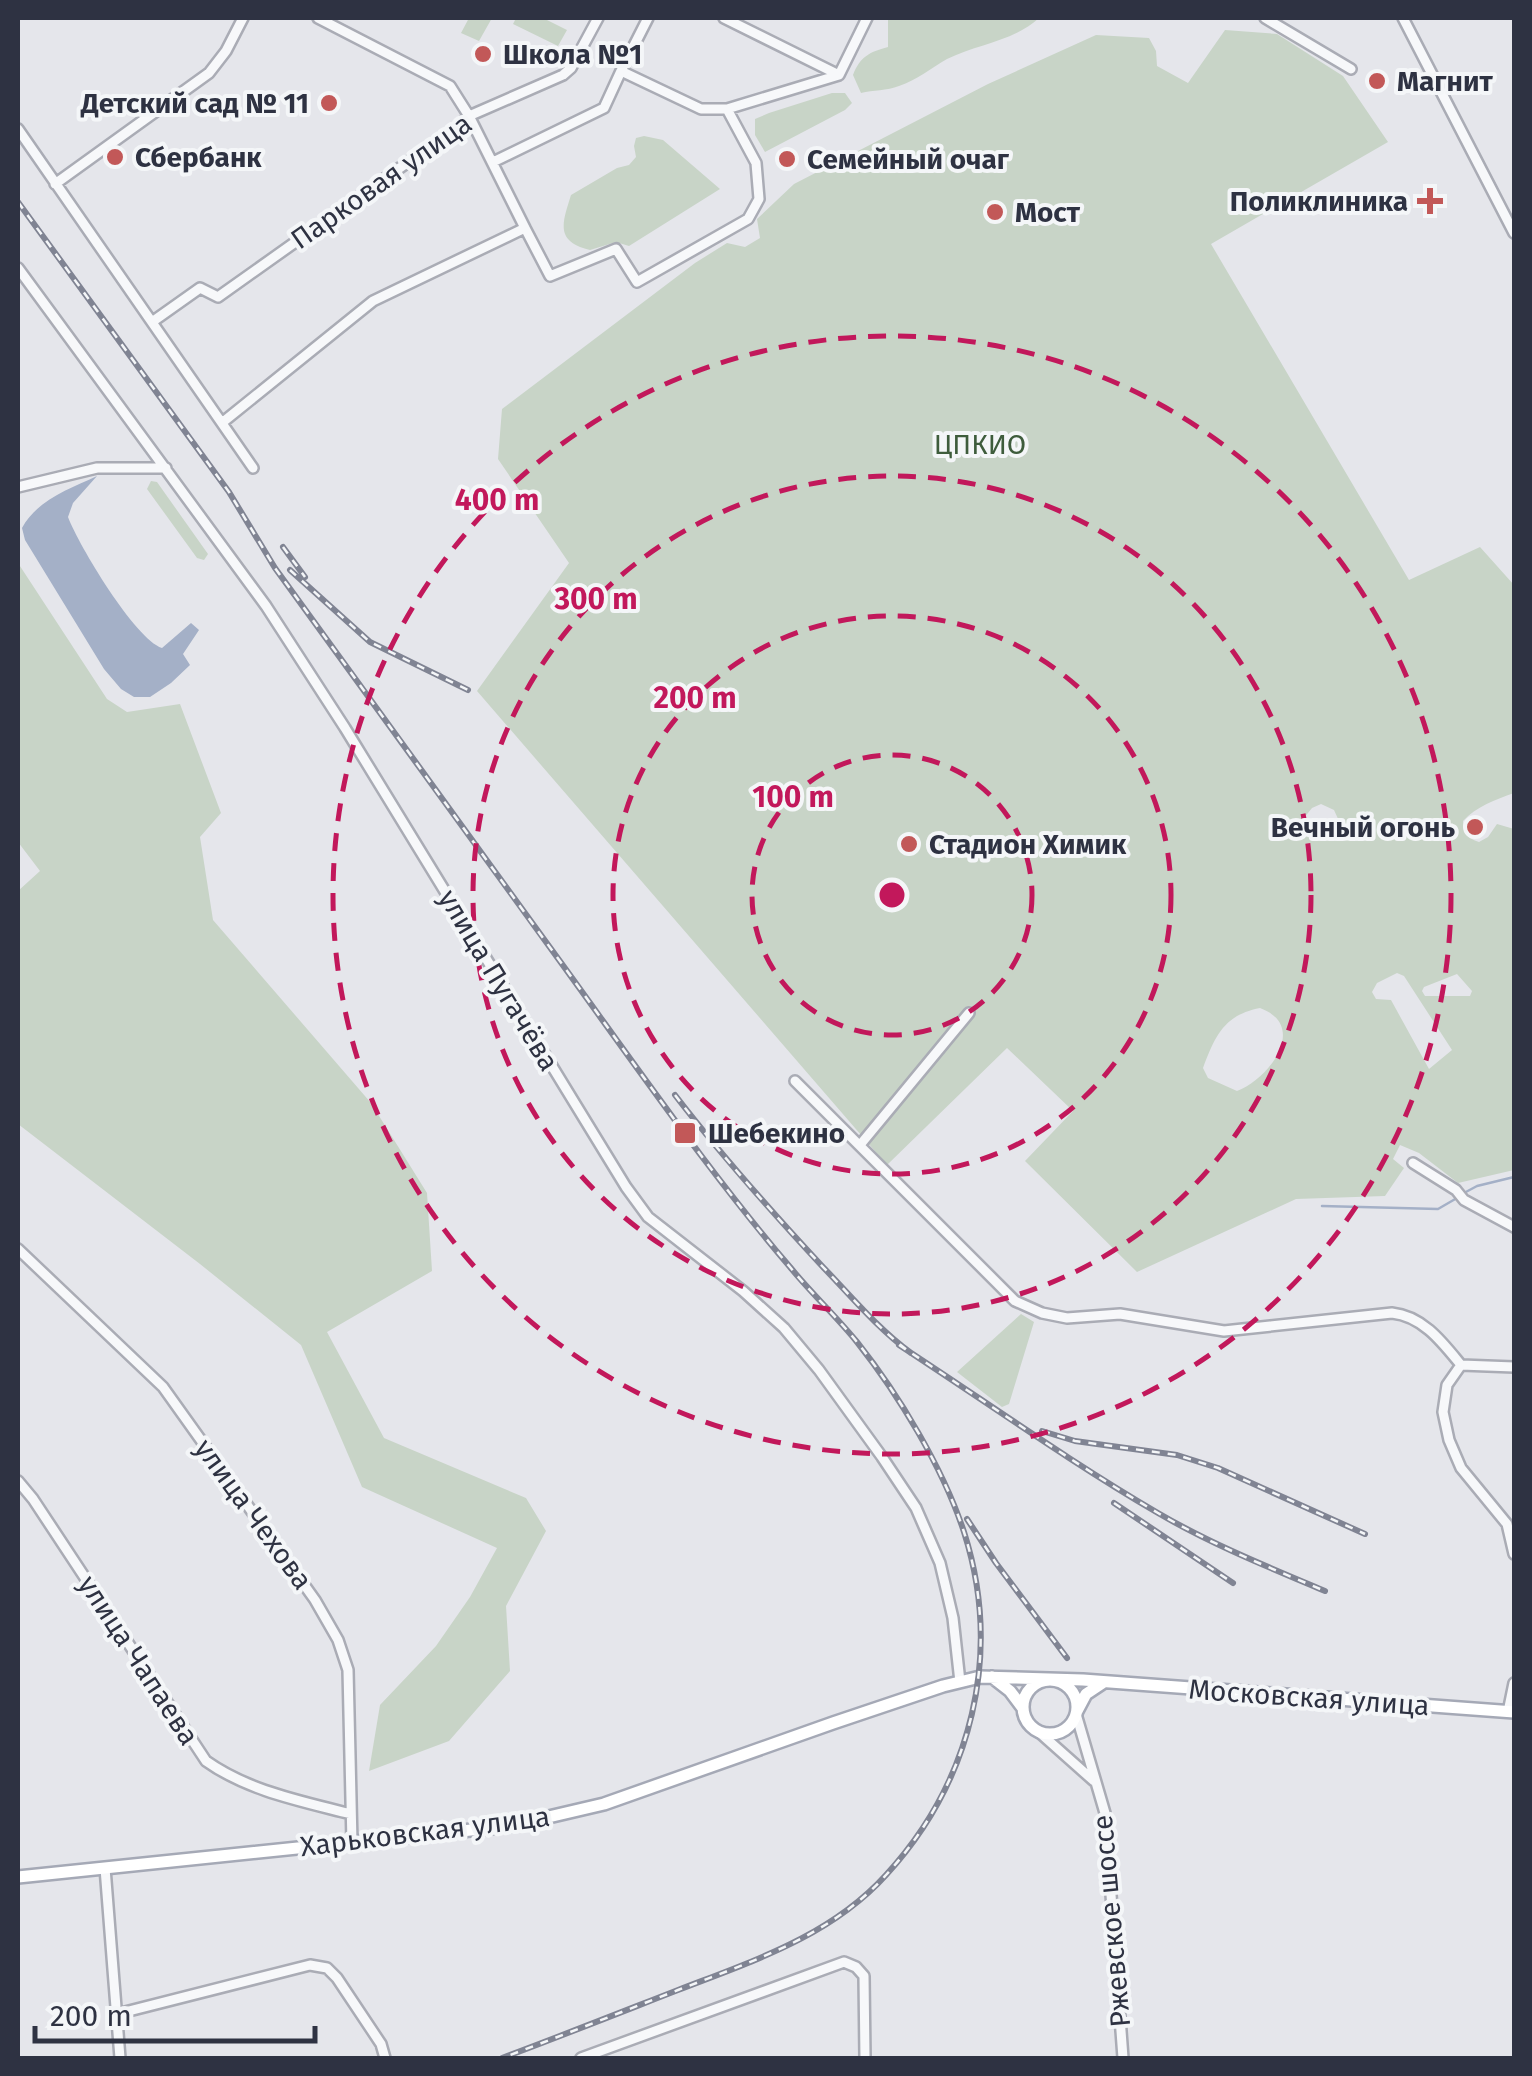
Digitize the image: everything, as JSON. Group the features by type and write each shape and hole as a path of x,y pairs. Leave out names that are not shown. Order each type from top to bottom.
{"main road":[{"name":"Харьковская улица","path":"18,1877 510,1826 604,1804 960,1682 980,1677 1050,1679"},
{"path":"992,1678 1010,1691 1027,1722 1048,1734 1068,1727 1086,1694 1104,1682"},
{"name":"Московская улица","path":"1050,1679 1511,1712"},
{"path":"1022,1707 1031,1687 1050,1679 1073,1692 1076,1713"}],"street":[{"path":"55,184 210,73 243,18"},
{"path":"318,18 450,86 494,162 550,276 616,249 638,282 748,218 760,199 756,163 727,109"},
{"name":"Парковая улица","path":"152,322 200,288 218,297 469,116 563,75 572,68 598,18"},
{"path":"494,162 604,108 648,18"},
{"path":"724,18 838,75"},
{"path":"621,71 701,109 727,109 838,75 867,18"},
{"path":"1265,18 1351,69"},
{"path":"1403,18 1514,233"},
{"path":"18,129 253,468"},
{"path":"222,422 372,301 525,228"},
{"name":"улица Пугачёва","path":"18,268 266,606 626,1187 648,1217 784,1328 840,1399 916,1508 940,1563 953,1618 960,1682"},
{"path":"18,486 97,468 166,468"},
{"path":"860,1145 969,1013"},
{"path":"795,1081 1015,1301 1042,1313 1067,1318 1120,1314 1224,1330 1392,1313 1415,1318 1461,1365 1514,1366"},
{"path":"1414,1163 1456,1190 1464,1200 1514,1226"},
{"name":"улица Чехова","path":"18,1249 163,1388 315,1600 338,1640 348,1670 352,1842"},
{"path":"1461,1365 1447,1385 1443,1412 1449,1440 1461,1468 1508,1524 1514,1554"},
{"name":"улица Чапаева","path":"18,1481 206,1761 242,1782 351,1814"},
{"path":"1511,1712 1514,1683"},
{"name":"Ржевское шоссе","path":"1076,1713 1105,1813 1123,2058"},
{"path":"1040,1732 1096,1784"},
{"path":"105,1868 120,2058"},
{"path":"581,2058 844,1962 856,1966 864,1976 866,2058"},
{"path":"117,2014 310,1965 327,1968 337,1978 381,2044 385,2058"},
{"path":"618,2045 623,2058"}],"green space":[{"path":"469,18 492,18 479,41 461,33"},
{"path":"516,18 543,18 567,30 558,46 513,24"},
{"path":"888,18 1039,18 1007,37 947,59 906,83 861,93 853,75 866,56 888,47"},
{"name":"ЦПКИО","path":"1225,30 1277,34 1343,76 1388,142 1211,244 1409,580 1480,547 1514,585 1514,793 1480,807 1463,821 1466,835 1479,842 1497,824 1514,829 1514,1170 1458,1183 1419,1153 1400,1145 1393,1159 1404,1168 1385,1196 1296,1199 1137,1272 1025,1161 1073,1111 1007,1048 887,1165 477,691 569,563 498,459 502,409 695,263 727,243 745,247 760,238 757,219 794,184 988,84 1096,35 1149,38 1156,51 1157,66 1188,83","holes":["1321,804 1334,810 1339,821 1326,837 1310,835 1299,824 1312,808","1397,973 1404,976 1452,1050 1429,1069 1391,1000 1376,999 1372,992 1377,983","1457,974 1472,991 1470,996 1425,996 1424,987","1260,1008 1274,1016 1282,1027 1283,1039 1279,1052 1261,1076 1237,1091 1208,1078 1203,1068 1222,1029 1248,1011"]},
{"path":"832,93 845,93 852,103 765,152 755,135 755,119"},
{"path":"636,138 663,140 720,189 629,246 616,242 590,250 571,242 564,223 571,195 629,165 636,157"},
{"path":"151,481 157,482 208,554 204,560 197,558 147,489"},
{"path":"18,563 107,699 127,712 180,704 221,813 200,837 213,920 371,1103 427,1193 432,1271 327,1332 384,1438 526,1498 546,1531 506,1606 510,1671 449,1741 369,1771 380,1705 436,1646 497,1548 362,1487 301,1345 18,1124 18,891 40,871 18,842"},
{"path":"1021,1314 1034,1322 1009,1404 1002,1407 957,1372"}],"water":[{"path":"97,476 73,503 68,517 109,590 137,628 162,648 191,623 199,630 183,654 190,665 150,697 134,697 121,689 104,669 25,540 22,528 45,503"}],"waterway":[{"path":"1464,1193 1514,1177"},
{"path":"1322,1206 1438,1209 1457,1198"}],"railway":[{"path":"18,202 229,492 275,568 685,1134 798,1277 873,1363 932,1458 964,1532 980,1624 972,1714 940,1799 916,1838 886,1875 841,1915 789,1944 502,2058"},
{"path":"283,547 305,577"},
{"path":"290,570 370,642 468,690"},
{"path":"675,1095 803,1245 911,1353"},
{"path":"899,1345 1158,1513 1219,1545 1325,1591"},
{"path":"1042,1431 1075,1441 1177,1455 1218,1468 1365,1534"},
{"path":"1114,1503 1233,1583"},
{"path":"967,1519 1067,1658"}],"place":[{"name":"Школа №1","path":"483,54"},
{"name":"Магнит","path":"1377,81"},
{"name":"Детский сад № 11","path":"329,103"},
{"name":"Сбербанк","path":"115,157"},
{"name":"Семейный очаг","path":"787,159"},
{"name":"Поликлиника","path":"1430,201"},
{"name":"Мост","path":"995,212"},
{"name":"Вечный огонь","path":"1475,827"},
{"name":"Стадион Химик","path":"909,844"},
{"name":"Шебекино","path":"685,1133"}]}
